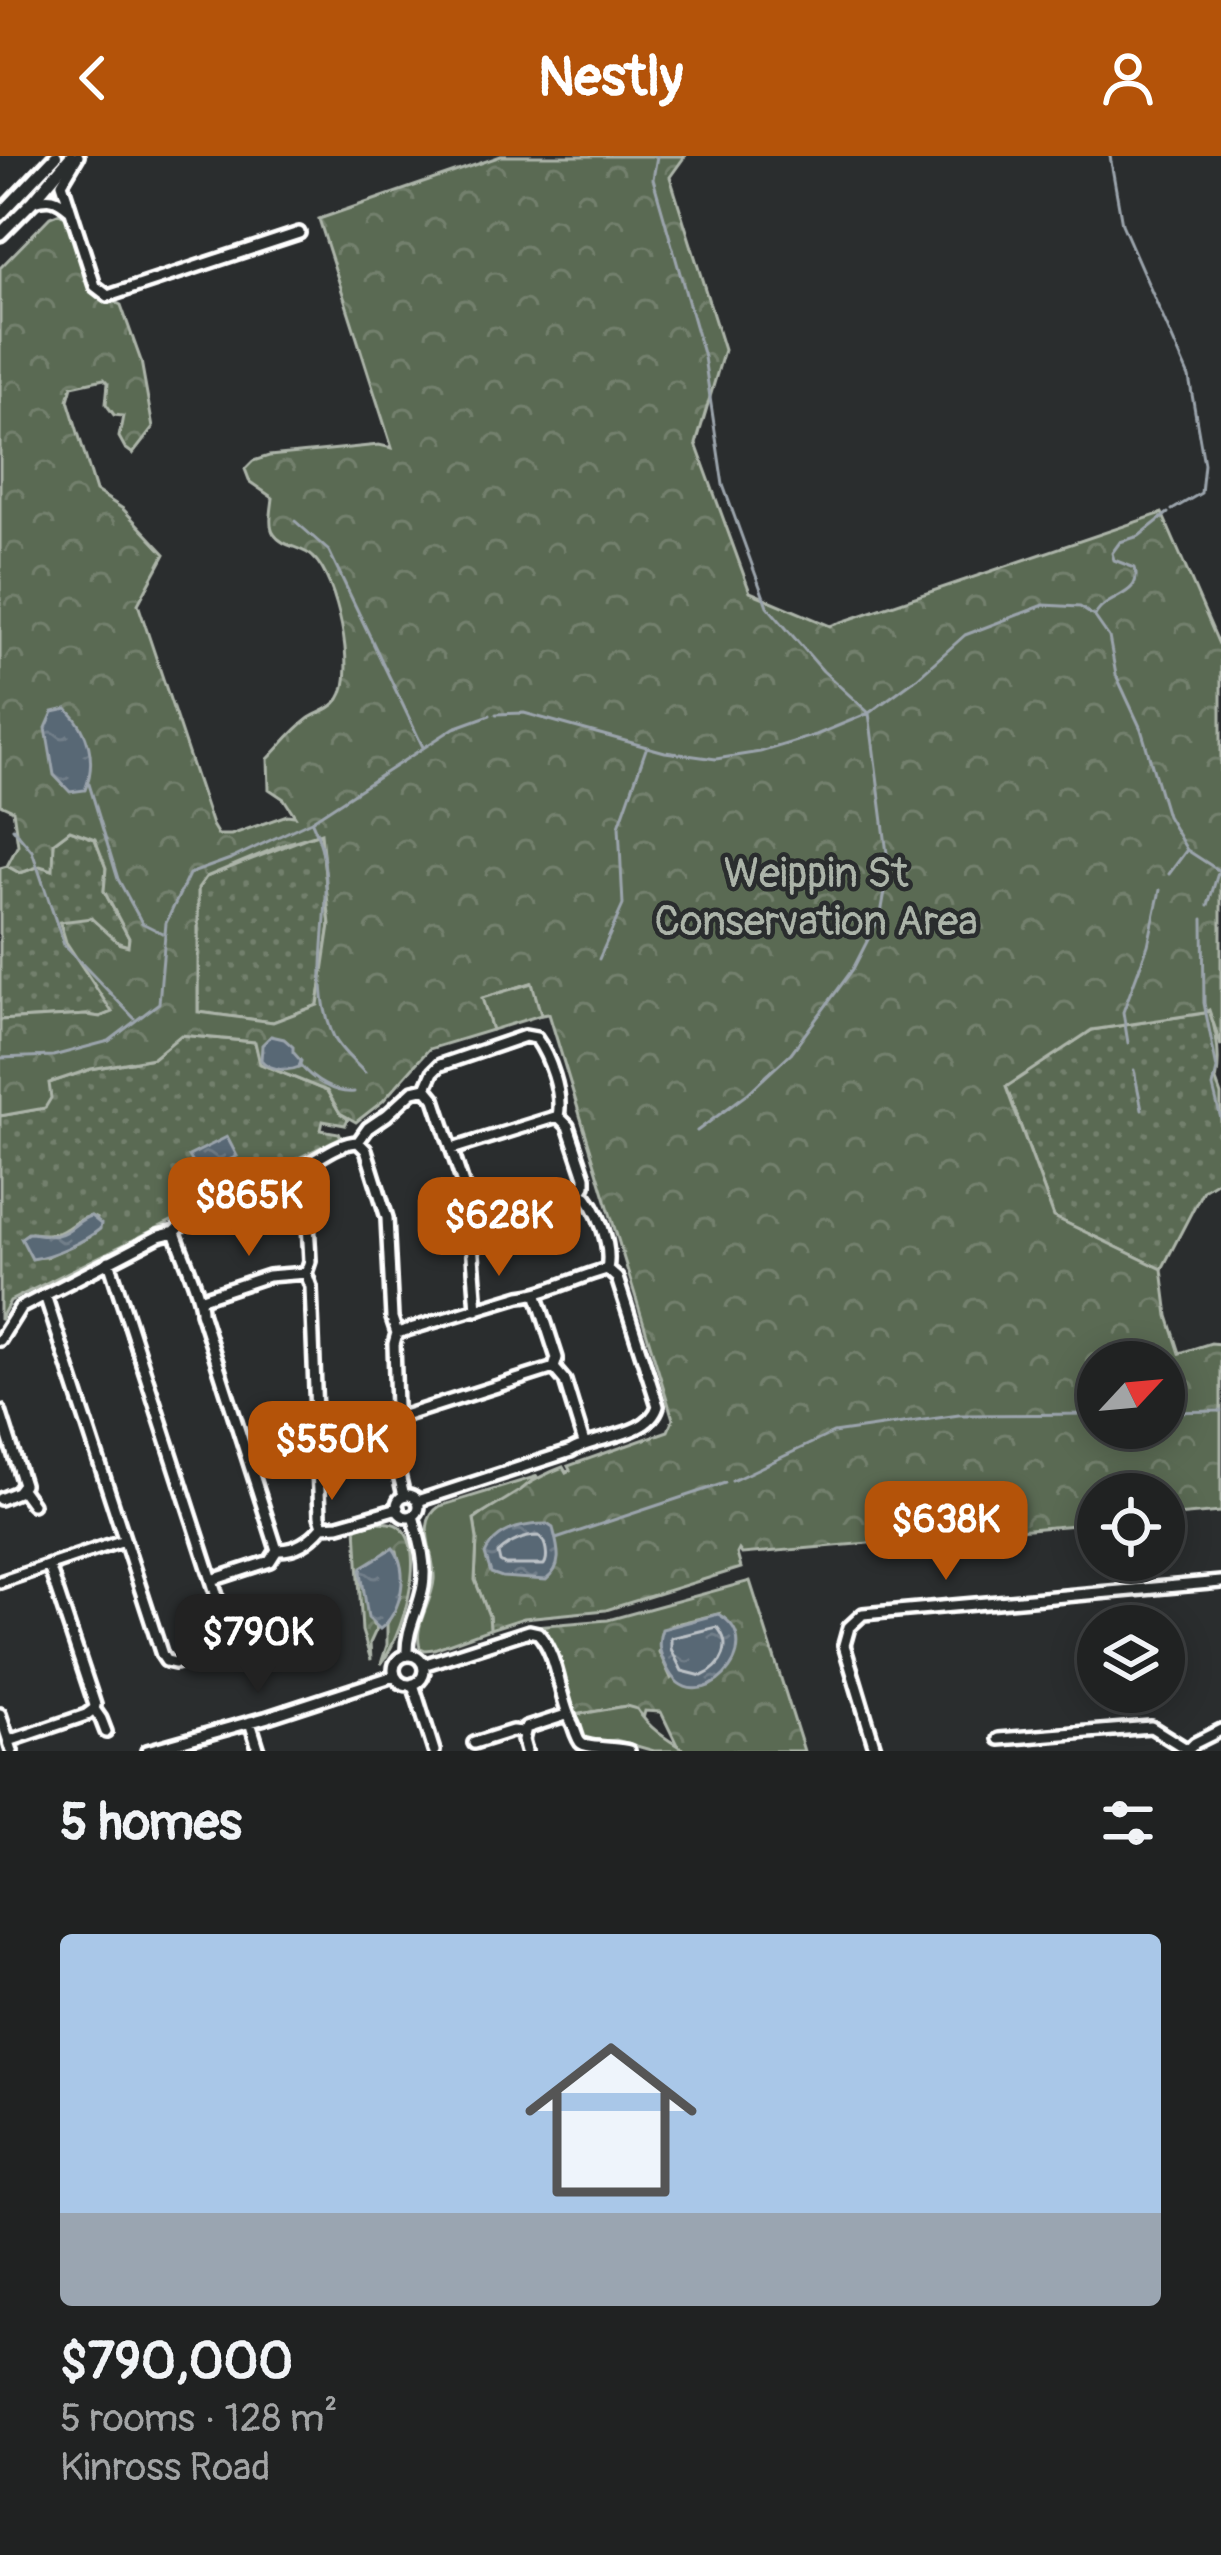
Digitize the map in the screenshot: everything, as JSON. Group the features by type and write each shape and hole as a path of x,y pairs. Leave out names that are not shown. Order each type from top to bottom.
{"main road":[{"path":"0,215 56,156"},
{"path":"0,234 75,156"}],"street":[{"path":"75,156 62,183 95,286 108,296 299,233"},
{"path":"33,201 55,198 69,209"},
{"path":"426,1088 440,1065 530,1035 543,1049 560,1102 558,1116"},
{"path":"0,1340 20,1307 346,1143 358,1142 413,1091 426,1088"},
{"path":"426,1088 436,1099 469,1202 476,1310"},
{"path":"452,1149 558,1116"},
{"path":"471,1224 581,1191 584,1177 568,1126 558,1116"},
{"path":"358,1142 366,1150 387,1218 392,1318 397,1333 398,1470 404,1496"},
{"path":"302,1169 323,1526"},
{"path":"581,1191 592,1203 608,1251 607,1269"},
{"path":"175,1232 193,1286 202,1298 201,1312 277,1550 271,1561 212,1580"},
{"path":"45,1295 162,1655 175,1663 220,1648 228,1630 109,1261"},
{"path":"397,1333 537,1295 550,1286 607,1269"},
{"path":"418,1501 648,1423 658,1410 617,1278 607,1269"},
{"path":"202,1298 276,1274 306,1273"},
{"path":"537,1295 557,1358 554,1368"},
{"path":"397,1418 554,1368"},
{"path":"554,1368 565,1381 584,1442"},
{"path":"0,1411 21,1474 21,1489 32,1504"},
{"path":"0,1498 21,1489"},
{"path":"404,1496 418,1501 413,1516 403,1515 398,1508 404,1496"},
{"path":"277,1550 292,1549 323,1526 398,1508"},
{"path":"407,1654 406,1639 423,1585 424,1561 413,1516"},
{"path":"0,1582 124,1540"},
{"path":"49,1566 94,1709 106,1732"},
{"path":"876,1751 844,1645 849,1627 863,1614 1221,1582"},
{"path":"423,1665 534,1632 545,1641 566,1715 584,1746 629,1751"},
{"path":"226,1643 238,1646 256,1641"},
{"path":"407,1654 423,1665 421,1679 412,1684 394,1676 395,1662 407,1654"},
{"path":"147,1751 394,1676"},
{"path":"412,1684 434,1751"},
{"path":"0,1714 10,1746 94,1709"},
{"path":"474,1743 523,1732 566,1715"},
{"path":"250,1722 259,1751"},
{"path":"999,1739 1151,1727 1187,1751 1221,1730"},
{"path":"523,1732 526,1751"}],"green space":[{"name":"Weippin St Conservation Area","path":"501,156 685,156 670,177 724,350 696,444 750,592 830,626 1162,513 1221,649 1221,1046 1209,1010 1092,1030 1006,1087 1054,1217 1162,1269 1176,1341 1077,1341 1077,1449 1185,1449 1185,1351 1221,1344 1221,1512 1185,1515 1185,1473 1077,1473 1077,1525 742,1554 739,1550 741,1568 606,1610 524,1618 490,1629 475,1580 474,1520 551,1472 563,1467 566,1472 568,1466 668,1431 673,1419 549,1014 541,1015 531,983 483,998 492,1030 429,1049 383,1101 356,1122 340,1113 327,1091 260,1064 255,1042 181,1035 153,1058 91,1069 49,1083 51,1098 45,1108 0,1116 0,1020 100,1017 112,1012 66,942 60,922 91,918 120,944 128,946 129,938 104,891 106,868 95,839 70,830 54,842 53,870 40,866 20,873 7,866 18,845 13,810 0,804 0,268 50,217 60,213 67,219 96,293 121,305 141,361 153,428 133,454 125,448 119,437 123,416 114,415 106,404 108,383 104,379 72,386 68,400 96,491 123,509 165,554 138,604 218,835 295,816 284,799 269,789 268,759 303,723 336,703 346,669 337,604 322,568 309,554 274,534 273,498 250,482 245,469 269,456 379,445 392,448 319,219","holes":["321,833 330,925 318,1005 273,1022 198,1012 198,888 206,877"]},
{"path":"70,830 95,839 106,868 104,891 129,938 128,946 60,923 66,942 113,1012 100,1017 0,1020 0,868 7,866 20,873 40,866 52,870 54,842"},
{"path":"321,832 330,925 318,1005 273,1022 198,1012 198,888 206,877"},
{"path":"532,983 541,1015 492,1030 482,998"},
{"path":"1209,1009 1221,1095 1221,1179 1203,1190 1162,1269 1054,1217 1006,1086 1092,1030"},
{"path":"180,1035 255,1042 261,1064 327,1091 348,1119 345,1125 323,1121 321,1130 341,1137 10,1301 0,1320 0,1116 45,1108 49,1083 91,1069 153,1058","holes":["82,1219 97,1219 90,1237 46,1257 32,1258 32,1233 61,1232"]},
{"path":"538,1476 474,1519 475,1580 490,1629 434,1649 420,1648 419,1631 434,1580 427,1530 432,1513 440,1506"},
{"path":"379,1522 398,1526 408,1537 412,1553 403,1616 381,1664 387,1624 400,1597 401,1570 397,1551 387,1551 361,1579 377,1628 370,1643 371,1660 362,1631 356,1527"},
{"path":"750,1581 804,1751 686,1751 677,1745 661,1712 645,1711 643,1719 626,1706 575,1715 550,1638 534,1626 608,1620","holes":["718,1614 671,1678 659,1652 671,1625"]},
{"path":"626,1706 637,1709 653,1728 686,1751 654,1751 616,1740 591,1743 582,1735 575,1715"}],"water":[{"path":"67,709 86,736 90,757 85,790 70,792 54,775 46,728 53,712"},
{"path":"271,1036 293,1047 301,1061 299,1067 279,1069 261,1060 262,1045"},
{"path":"227,1137 237,1156 199,1175 189,1156"},
{"path":"91,1216 101,1224 100,1229 49,1255 32,1259 21,1238 28,1233 62,1233"},
{"path":"547,1524 553,1528 558,1556 546,1580 491,1573 485,1554 496,1539 519,1527"},
{"path":"393,1548 401,1567 401,1590 394,1613 380,1629 368,1618 361,1572"},
{"path":"718,1614 733,1628 738,1644 734,1661 710,1685 694,1689 679,1683 660,1652 662,1629"}],"waterway":[{"path":"657,156 653,179 704,357 723,485 767,606 823,671 869,713 889,869 881,914 853,969 791,1053 697,1131"},
{"path":"1110,156 1122,224 1189,377 1204,464 1201,493 1172,510"},
{"path":"1095,616 1134,585 1135,568 1114,560 1112,553 1120,542 1139,536 1168,513"},
{"path":"295,521 329,551 423,747"},
{"path":"496,714 524,713 665,752 716,759 760,752 869,713 965,635 1044,605 1080,607 1095,617 1109,637 1116,675 1141,729 1167,816 1187,850 1221,872"},
{"path":"0,1058 53,1056 109,1041 159,1003 166,923 189,874 311,821 454,728 490,715"},
{"path":"599,959 623,905 619,826 646,749"},
{"path":"89,784 118,879 142,923 162,933"},
{"path":"312,822 326,876 325,1011 337,1042 365,1073"},
{"path":"13,828 32,851 64,945 134,1018"},
{"path":"1169,874 1186,851"},
{"path":"1208,905 1218,873"},
{"path":"1128,1043 1123,1012 1148,945 1160,890"},
{"path":"1203,919 1204,1003 1221,1119"},
{"path":"300,1065 324,1085 354,1092"},
{"path":"1134,1070 1142,1109"},
{"path":"1185,1412 1221,1411"},
{"path":"732,1481 833,1433 959,1415 1077,1414"},
{"path":"556,1539 725,1483"}]}
